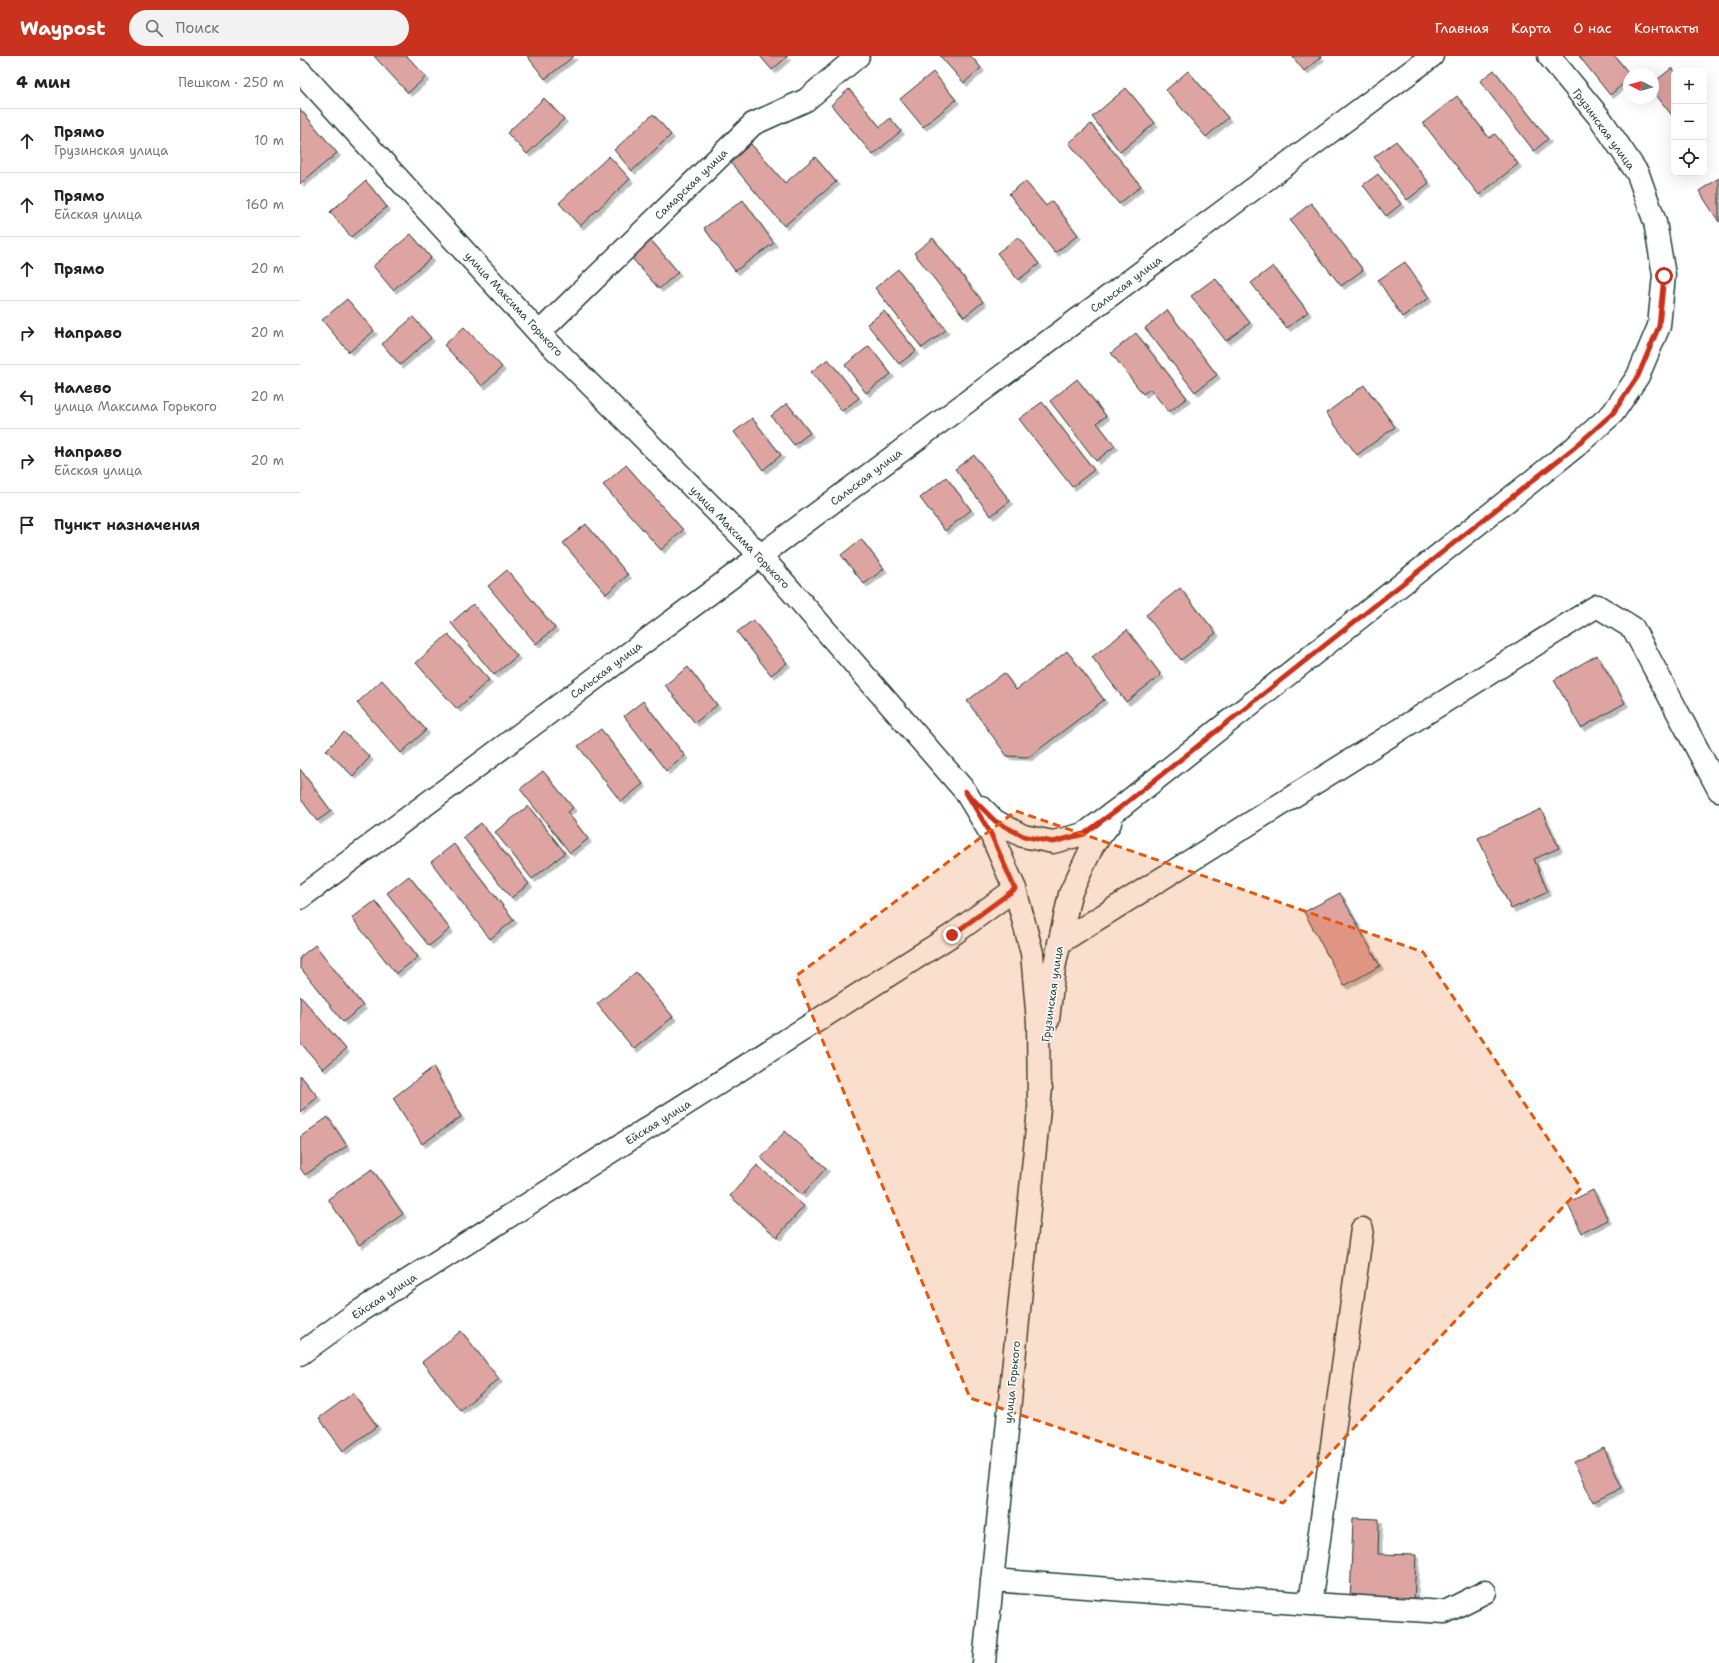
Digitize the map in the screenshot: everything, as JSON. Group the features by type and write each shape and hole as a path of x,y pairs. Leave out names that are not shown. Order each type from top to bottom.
{"street":[{"name":"Самарская улица","path":"539,333 753,124 806,100 858,56"},
{"name":"Сальская улица","path":"300,898 1432,56"},
{"name":"Грузинская улица","path":"1039,1102 1054,968 1070,894 1093,845 1122,806 1575,447 1613,413 1638,376 1659,326 1664,276 1655,222 1638,174 1600,118 1549,56"},
{"name":"улица Максима Горького","path":"300,71 539,333 760,555 965,791 991,834 1015,889 1032,953 1038,1022 1039,1102"},
{"path":"1059,943 1597,606 1633,628 1719,790"},
{"path":"965,791 995,821 1023,836 1053,842 1084,834 1122,806"},
{"name":"Ейская улица","path":"300,1354 355,1314 952,935 1015,889"},
{"name":"улица Горького","path":"984,1663 1039,1102"},
{"path":"1310,1604 1362,1228"},
{"path":"992,1580 1310,1604 1445,1612 1485,1592"}],"highlighted area":[{"path":"1016,811 1423,952 1581,1188 1283,1503 970,1398 796,976"}],"building":[{"path":"374,56 407,56 426,77 408,93"},
{"path":"527,56 574,56 545,79"},
{"path":"760,56 788,56 772,70"},
{"path":"940,56 971,56 981,68 964,83"},
{"path":"1292,56 1321,56 1321,57 1304,71"},
{"path":"1579,56 1615,56 1624,68 1623,68 1623,84 1610,95"},
{"path":"1671,69 1671,114 1659,99 1659,78"},
{"path":"1494,70 1548,139 1534,151 1480,81"},
{"path":"1188,71 1228,118 1206,137 1166,90"},
{"path":"933,72 956,100 923,127 900,99"},
{"path":"1126,88 1155,123 1120,152 1092,117"},
{"path":"849,89 880,127 890,118 901,131 873,155 831,105"},
{"path":"1457,96 1489,138 1495,134 1518,164 1479,195 1423,123"},
{"path":"544,98 564,119 527,154 507,133"},
{"path":"300,109 337,153 300,184"},
{"path":"653,114 671,135 632,171 614,150"},
{"path":"1091,124 1141,186 1119,204 1069,143"},
{"path":"1396,141 1429,183 1407,200 1374,157"},
{"path":"751,144 785,183 815,157 836,182 784,226 730,162"},
{"path":"609,156 630,179 580,226 559,203"},
{"path":"1378,174 1401,204 1386,216 1363,185"},
{"path":"1719,178 1719,222 1699,191"},
{"path":"366,181 387,207 351,237 330,212"},
{"path":"1025,181 1046,206 1052,201 1078,235 1055,253 1009,194"},
{"path":"743,200 774,243 735,271 704,228"},
{"path":"1311,203 1363,270 1341,286 1290,220"},
{"path":"411,234 431,258 393,290 373,266"},
{"path":"1018,237 1039,264 1018,280 997,253"},
{"path":"933,238 983,302 964,317 914,253"},
{"path":"650,239 678,272 659,289 630,256"},
{"path":"1405,262 1429,298 1402,317 1378,280"},
{"path":"1273,266 1308,312 1287,328 1251,283"},
{"path":"898,269 946,330 922,348 875,288"},
{"path":"1215,278 1250,323 1226,341 1191,296"},
{"path":"347,299 374,331 349,352 322,320"},
{"path":"1167,310 1217,375 1195,392 1145,328"},
{"path":"884,311 916,351 899,364 867,324"},
{"path":"413,317 431,338 400,365 382,344"},
{"path":"464,327 502,367 482,386 444,345"},
{"path":"1136,333 1187,398 1169,412 1150,389 1143,394 1111,353"},
{"path":"869,346 891,374 866,393 845,365"},
{"path":"828,359 859,398 842,411 811,372"},
{"path":"1077,379 1106,416 1097,423 1115,446 1096,461 1050,401"},
{"path":"1364,385 1395,427 1357,455 1326,413"},
{"path":"1042,402 1094,470 1072,487 1019,419"},
{"path":"787,403 810,433 794,445 771,416"},
{"path":"752,418 781,455 763,470 734,432"},
{"path":"974,455 1010,501 991,516 955,469"},
{"path":"626,465 683,530 661,550 603,485"},
{"path":"946,477 971,510 945,531 920,498"},
{"path":"586,524 628,575 606,594 563,543"},
{"path":"861,539 884,569 864,584 841,555"},
{"path":"507,570 555,628 536,644 488,586"},
{"path":"1180,588 1216,633 1181,660 1146,615"},
{"path":"473,604 517,656 494,675 451,623"},
{"path":"753,620 787,663 771,675 737,632"},
{"path":"1127,630 1161,675 1126,702 1092,657"},
{"path":"448,634 489,680 457,709 416,663"},
{"path":"1067,651 1104,700 1029,757 1007,756 967,701 1004,673 1016,690"},
{"path":"1597,655 1625,703 1581,728 1554,680"},
{"path":"688,667 717,705 695,723 665,685"},
{"path":"382,680 426,730 401,753 357,703"},
{"path":"643,701 685,756 666,771 624,716"},
{"path":"601,729 643,784 621,802 578,746"},
{"path":"344,732 370,757 353,776 326,750"},
{"path":"300,769 331,811 317,821 300,798"},
{"path":"543,771 573,808 567,812 588,839 570,853 520,789"},
{"path":"528,806 565,853 532,879 495,832"},
{"path":"1541,809 1559,848 1534,859 1548,892 1511,909 1478,838"},
{"path":"481,823 529,884 511,898 463,837"},
{"path":"454,844 514,920 490,939 431,862"},
{"path":"409,876 450,929 429,946 387,893"},
{"path":"1340,893 1380,966 1344,986 1304,912"},
{"path":"375,901 418,957 396,974 352,918"},
{"path":"315,945 363,1006 343,1022 300,967 300,957"},
{"path":"636,972 673,1017 634,1049 597,1004"},
{"path":"300,996 346,1049 323,1069 300,1042"},
{"path":"433,1067 461,1117 422,1144 393,1098"},
{"path":"300,1075 318,1097 300,1112"},
{"path":"328,1117 347,1146 305,1175 300,1168 300,1137"},
{"path":"785,1131 826,1168 802,1195 761,1158"},
{"path":"757,1165 804,1206 777,1237 730,1196"},
{"path":"372,1169 403,1214 359,1245 328,1199"},
{"path":"1593,1190 1608,1220 1582,1233 1567,1203"},
{"path":"461,1331 499,1379 460,1410 422,1362"},
{"path":"353,1393 377,1426 343,1451 319,1418"},
{"path":"1604,1448 1622,1488 1593,1502 1574,1462"},
{"path":"1353,1518 1379,1519 1378,1554 1416,1555 1414,1605 1350,1603"}],"route":[{"path":"952,935 1015,889 991,834 965,791 995,821 1023,836 1053,842 1084,834 1122,806 1575,447 1613,413 1638,376 1659,326 1664,276"}]}
